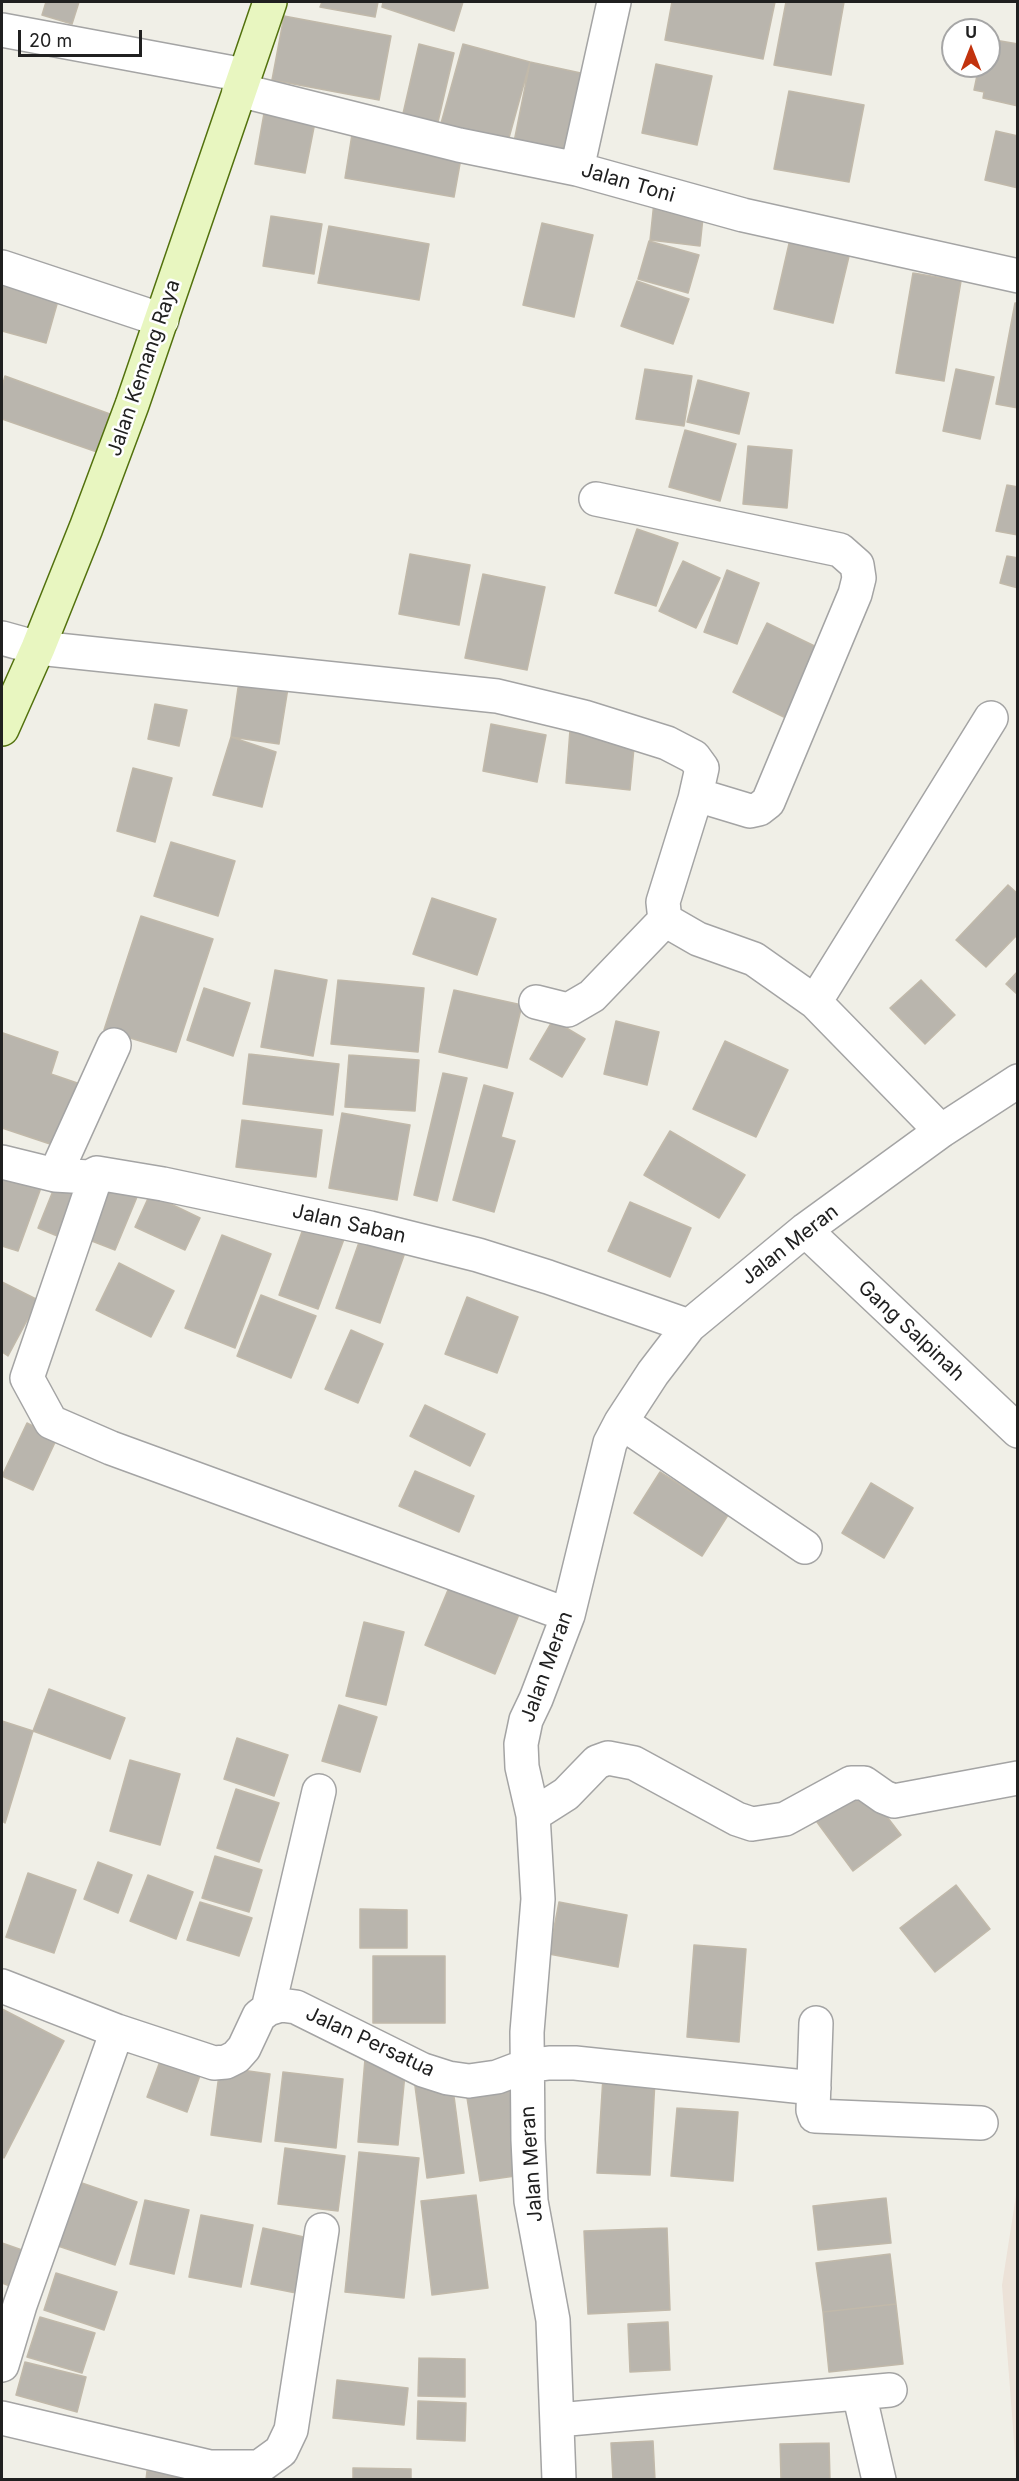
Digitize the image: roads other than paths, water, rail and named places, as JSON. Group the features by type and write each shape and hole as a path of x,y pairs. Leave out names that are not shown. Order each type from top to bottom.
{"street":[{"name":"Jalan Kemang Raya","path":"2,729 38,648 86,528 162,320 270,2"},
{"path":"577,169 614,2"},
{"name":"Jalan Toni","path":"2,30 242,83 459,145 577,169 743,215 1017,276"},
{"path":"2,267 162,320"},
{"path":"596,499 840,550 857,565 859,578 855,594 768,802 759,809 750,811 707,798 695,799"},
{"path":"2,638 38,648 497,696 584,717 667,743 694,757 702,768 695,799 663,902 665,920"},
{"path":"815,1002 991,718"},
{"path":"665,920 698,939 754,959 770,973 815,1002 941,1131"},
{"path":"536,1002 568,1010 592,996 665,920"},
{"path":"55,1175 114,1046"},
{"name":"Jalan Meran","path":"559,2480 553,2320 531,2201 526,2066 538,1899 533,1815 522,1767 521,1744 526,1720 568,1615 610,1443 653,1373 689,1326 805,1230 941,1131 1017,1081"},
{"name":"Jalan Saban","path":"2,1162 55,1175 89,1177 97,1173 163,1184 370,1228 478,1255 689,1326"},
{"path":"97,1173 27,1378 51,1422 111,1448 568,1615"},
{"name":"Gang Salpinah","path":"805,1230 1017,1431"},
{"path":"621,1422 805,1547"},
{"path":"533,1815 566,1794 597,1761 608,1758 634,1763 737,1819 752,1824 785,1819 851,1783 864,1783 894,1801 1017,1778"},
{"path":"2,1986 117,2031 214,2063 226,2062 236,2057 259,2016 268,2009 319,1791"},
{"name":"Jalan Persatua","path":"268,2009 281,2005 296,2007 423,2070 448,2078 469,2081 497,2077 526,2066 575,2063 814,2088"},
{"path":"816,2023 813,2110 815,2116 981,2123"},
{"path":"2,2365 11,2301 117,2031"},
{"path":"2,2418 237,2474 259,2467 281,2451 291,2430 322,2230"},
{"path":"558,2420 875,2392 879,2480"}]}
